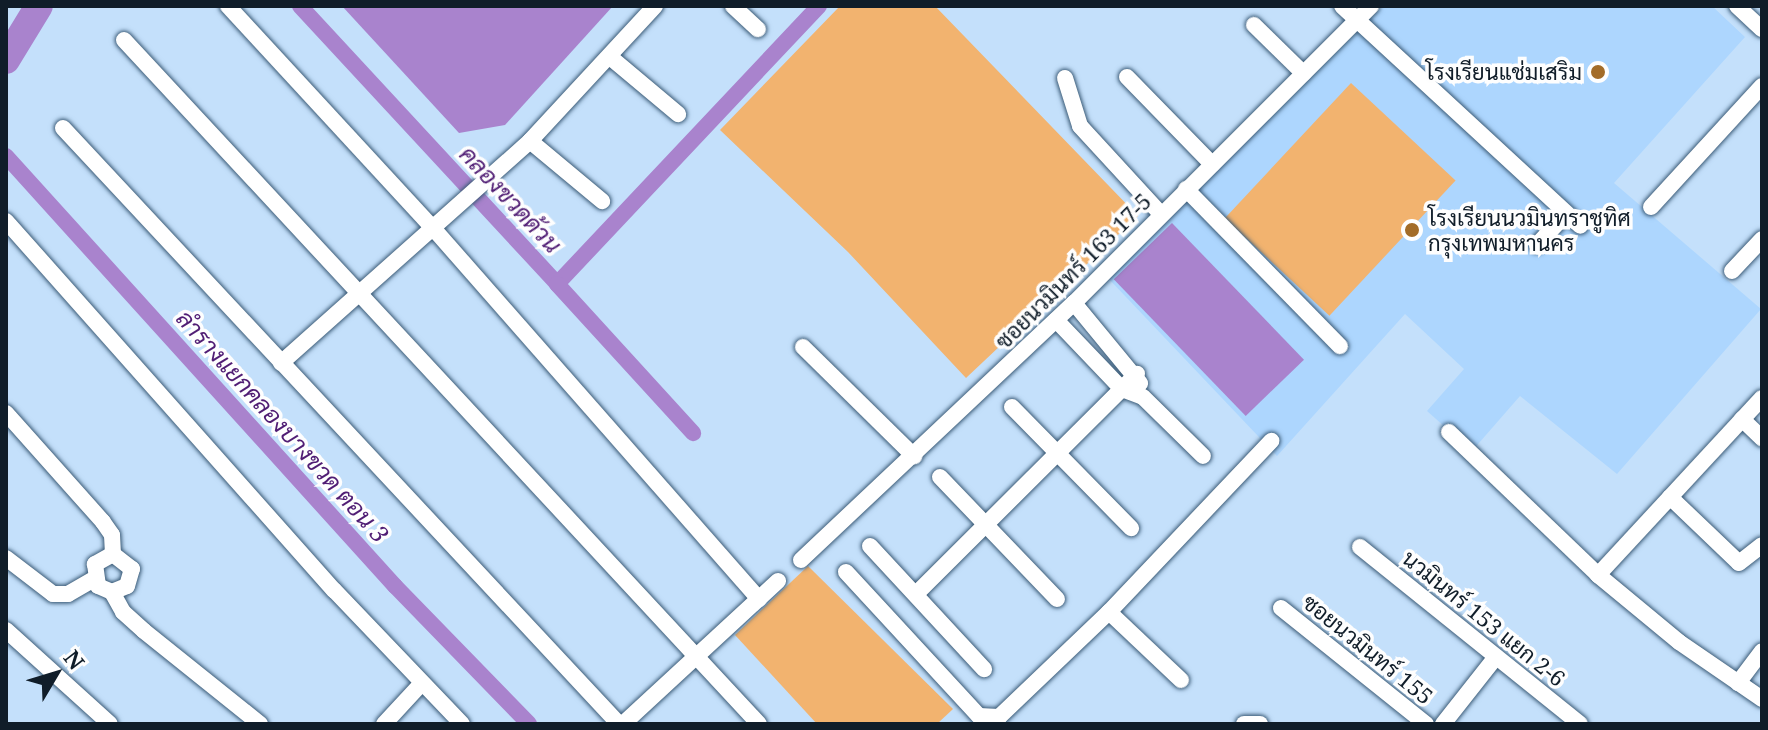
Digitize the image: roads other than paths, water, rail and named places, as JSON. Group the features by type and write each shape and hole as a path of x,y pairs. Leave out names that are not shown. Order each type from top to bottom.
{"street":[{"path":"228,6 433,228 759,599"},
{"path":"281,363 530,141 655,6"},
{"path":"733,6 758,29"},
{"path":"1342,6 1580,226"},
{"name":"ซอยนวมินทร์ 163 17-5","path":"801,560 1074,303 1371,6"},
{"path":"1737,6 1762,29"},
{"path":"1254,25 1303,73"},
{"path":"124,40 759,724"},
{"path":"610,57 678,114"},
{"path":"1127,77 1212,164"},
{"path":"1065,78 1080,126 1161,214"},
{"path":"1651,207 1762,86"},
{"path":"63,128 621,724 778,581"},
{"path":"530,141 602,201"},
{"path":"1186,189 1340,346"},
{"path":"1537,245 1566,214"},
{"path":"6,221 462,724"},
{"path":"1732,271 1762,239"},
{"path":"1074,303 1137,374 1143,397"},
{"path":"1056,320 1122,389 1143,397 1203,456"},
{"path":"803,347 914,456"},
{"path":"916,594 1137,374"},
{"path":"1598,575 1762,398"},
{"path":"1012,407 1131,528"},
{"path":"6,413 112,535 113,554 132,569 127,586 112,592"},
{"path":"1742,419 1762,438"},
{"path":"1449,432 1598,575 1762,699"},
{"path":"846,572 987,720 1008,711 1109,612 1271,441"},
{"path":"940,477 1057,599"},
{"path":"1670,497 1739,563 1762,545"},
{"path":"870,546 984,669"},
{"name":"นวมินทร์ 153 แยก 2-6","path":"1360,547 1580,724"},
{"path":"6,558 53,594 68,594 94,579 100,558 113,554"},
{"path":"94,579 112,592 123,612 260,724"},
{"name":"ซอยนวมินทร์ 155","path":"1281,608 1426,724"},
{"path":"1109,612 1181,680"},
{"path":"6,630 110,724"},
{"path":"1738,683 1762,651"},
{"path":"1443,724 1496,657"},
{"path":"384,724 422,683"},
{"path":"1244,724 1260,724"}],"waterway":[{"path":"6,60 39,6"},
{"name":"คลองขวดด้วน","path":"300,6 557,284 819,6"},
{"name":"ลำรางแยกคลองบางขวด ตอน 3","path":"6,156 395,586 529,724"},
{"path":"557,284 693,433"}],"place":[{"name":"โรงเรียนแช่มเสริม","path":"1598,72"},
{"name":"โรงเรียนนวมินทราชูทิศ กรุงเทพมหานคร","path":"1412,230"}]}
